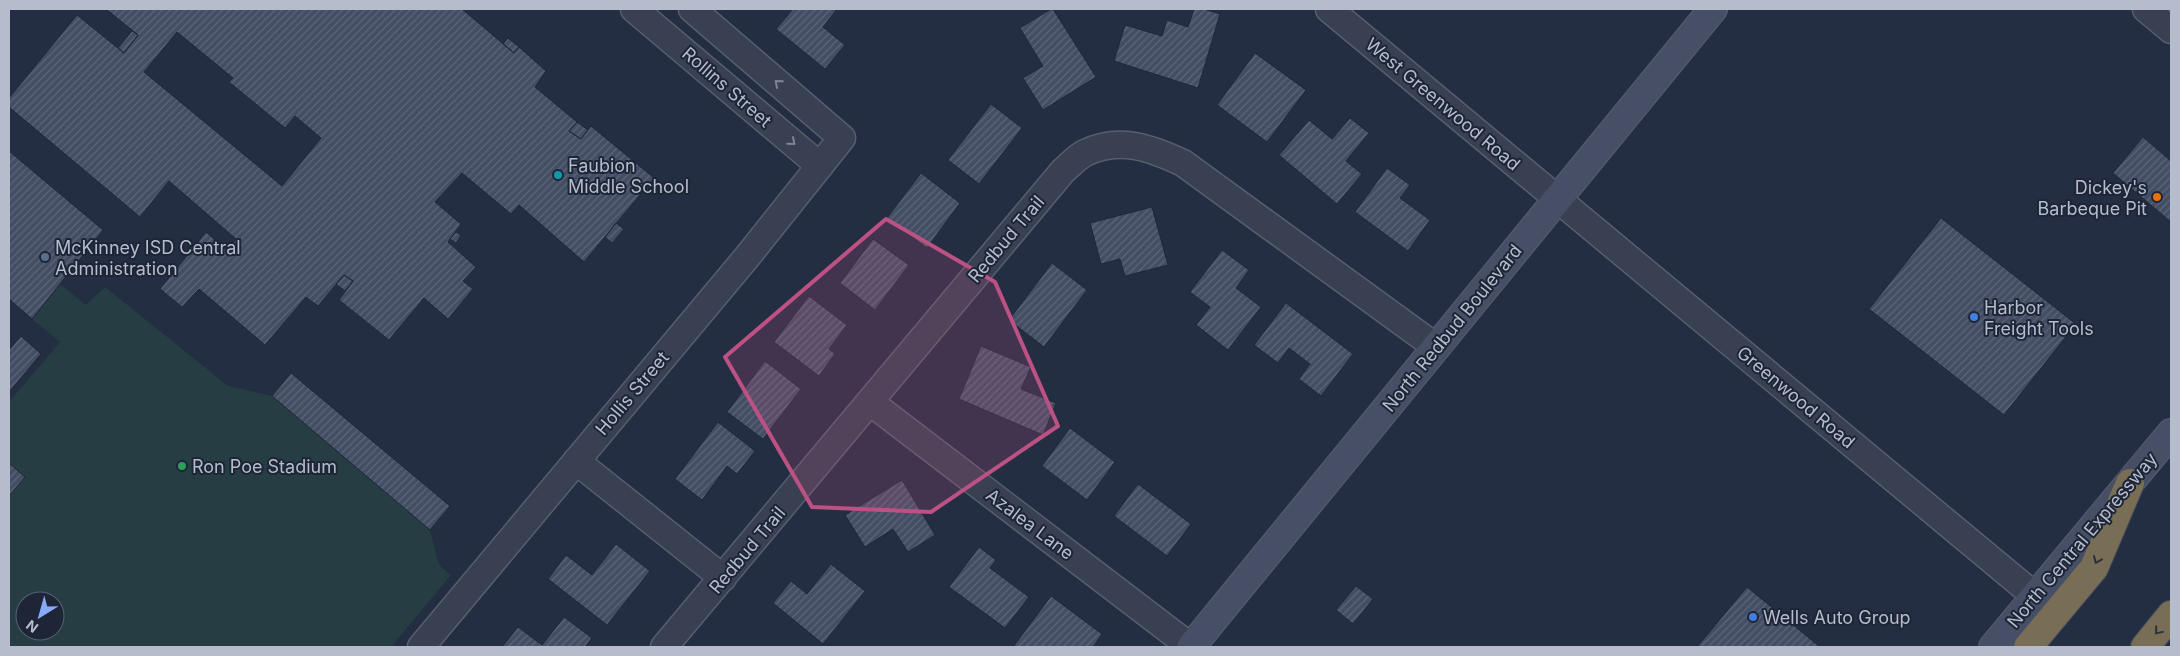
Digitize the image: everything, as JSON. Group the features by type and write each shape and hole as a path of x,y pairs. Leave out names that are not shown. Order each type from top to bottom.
{"highway":[{"path":"2028,647 2094,568 2130,483"},
{"path":"2145,647 2171,615"}],"street":[{"name":"Rollins Street","path":"634,9 820,166"},
{"name":"West Greenwood Road","path":"1329,9 1557,198"},
{"name":"North Redbud Boulevard","path":"1191,647 1713,9"},
{"path":"2146,9 2171,30"},
{"name":"Rollins Street","path":"701,12 842,138"},
{"path":"678,45 701,12"},
{"name":"Hollis Street","path":"421,647 842,138"},
{"name":"Redbud Trail","path":"664,647 1063,171 1083,153 1108,145 1134,144 1183,163 1436,347"},
{"name":"Greenwood Road","path":"1557,198 2035,596"},
{"name":"Azalea Lane","path":"870,402 1191,647"},
{"name":"North Central Expressway","path":"1993,647 2171,433"},
{"path":"576,461 723,578"}],"highlighted area":[{"path":"886,219 995,282 1058,426 931,512 812,507 725,357"}],"green space":[{"name":"Ron Poe Stadium","path":"60,284 86,305 105,287 228,386 272,396 430,530 439,565 451,575 391,647 9,647 9,402 60,342 32,319"}],"building":[{"name":"Faubion Middle School","path":"106,9 462,9 514,53 519,47 546,71 535,87 577,122 569,131 581,139 591,126 654,178 584,262 519,205 511,214 462,173 435,202 461,224 448,242 476,267 463,281 473,289 448,319 424,298 389,340 339,300 353,281 344,275 318,306 306,297 265,345 199,289 182,307 160,289 206,232 227,250 236,239 169,181 140,217 9,107 9,98 77,15 124,53 138,35","holes":["177,32 233,78 229,82 285,128 295,116 321,138 282,186 144,72"]},
{"path":"793,9 837,9 823,27 845,45 825,69 776,29"},
{"path":"1053,9 1096,77 1043,110 1023,78 1043,66 1020,28"},
{"path":"1194,9 1204,9 1220,14 1198,88 1114,61 1125,25 1162,36 1167,20 1188,27"},
{"path":"132,31 138,35 124,53 118,48"},
{"path":"508,38 519,47 514,53 503,44"},
{"path":"1255,53 1306,90 1267,142 1217,105"},
{"path":"991,104 1022,128 979,184 948,160"},
{"path":"1350,118 1369,133 1346,161 1362,174 1337,204 1279,155 1309,120 1332,139"},
{"path":"577,122 588,130 581,139 569,131"},
{"name":"Dickey's Barbeque Pit","path":"2143,137 2171,161 2171,222 2113,173"},
{"name":"McKinney ISD Central Administration","path":"9,151 103,230 32,319 9,299"},
{"path":"1387,168 1410,185 1400,198 1430,220 1408,251 1355,212"},
{"path":"921,173 960,203 927,248 887,218"},
{"path":"1152,207 1168,265 1125,276 1120,259 1101,264 1090,223"},
{"path":"1941,218 2076,324 2004,415 1869,309"},
{"path":"616,223 624,229 612,243 605,237"},
{"path":"456,232 461,235 456,243 450,239"},
{"path":"873,239 909,265 875,310 840,283"},
{"path":"1222,250 1249,270 1236,288 1261,307 1228,350 1196,325 1210,307 1190,292"},
{"path":"1052,263 1087,290 1044,347 1009,320"},
{"path":"344,275 353,281 345,291 336,284"},
{"path":"809,296 847,325 829,349 835,354 819,376 774,342"},
{"path":"1286,303 1353,354 1321,396 1299,379 1310,364 1289,348 1278,363 1254,345"},
{"path":"21,336 41,354 9,392 9,350"},
{"path":"981,346 1031,367 1021,389 1056,403 1043,435 959,399"},
{"path":"765,361 801,389 763,439 727,412"},
{"path":"291,373 450,506 430,530 272,396"},
{"path":"718,422 755,451 737,474 727,466 702,500 675,479"},
{"path":"1070,428 1115,462 1087,500 1042,466"},
{"path":"9,463 25,477 9,496"},
{"path":"902,480 935,535 908,552 893,529 865,547 845,515"},
{"path":"1138,484 1191,524 1167,556 1114,516"},
{"path":"616,544 650,571 607,625 548,579 566,555 592,575"},
{"path":"979,547 996,560 990,568 1029,597 1005,628 949,587"},
{"path":"831,564 865,591 823,644 773,603 791,581 807,594"},
{"path":"1356,586 1373,599 1353,624 1336,610"},
{"name":"Wells Auto Group","path":"1747,587 1820,647 1697,647"},
{"path":"1051,596 1102,634 1093,647 1013,647"},
{"path":"564,617 592,638 585,647 502,647 518,627 542,645"}],"place":[{"name":"Faubion Middle School","path":"558,175"},
{"name":"Dickey's Barbeque Pit","path":"2157,197"},
{"name":"McKinney ISD Central Administration","path":"45,257"},
{"name":"Harbor Freight Tools","path":"1974,317"},
{"name":"Ron Poe Stadium","path":"182,466"},
{"name":"Wells Auto Group","path":"1753,617"}]}
